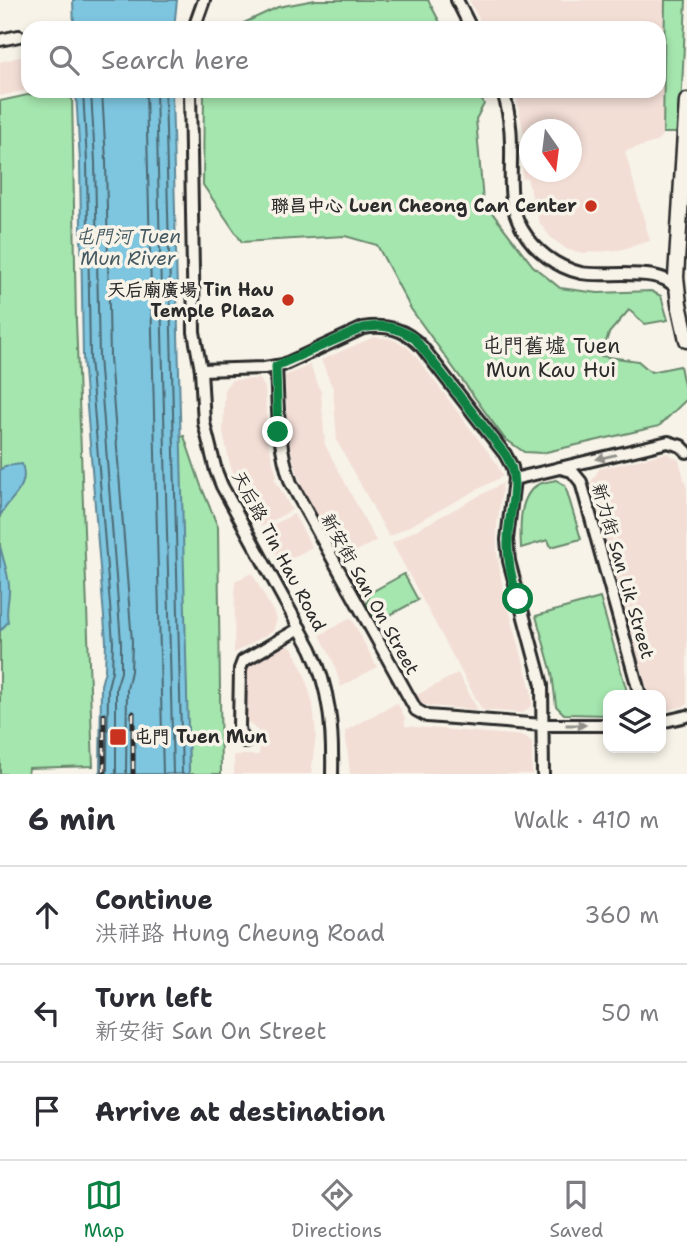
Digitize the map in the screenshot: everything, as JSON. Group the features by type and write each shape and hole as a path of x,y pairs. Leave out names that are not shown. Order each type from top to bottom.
{"main road":[{"path":"687,101 677,253 677,294 687,340"}],"street":[{"path":"196,21 204,0"},
{"path":"457,0 468,21"},
{"path":"0,40 19,36"},
{"name":"天后路 Tin Hau Road","path":"190,98 194,332 201,370 204,423 222,486 317,662 330,705 333,734 332,774"},
{"path":"504,98 510,129 512,202 529,239 548,258 571,270 597,275 641,275 668,279 673,283 677,294"},
{"path":"641,275 667,268 677,253"},
{"path":"201,370 276,366 363,328 385,326 406,333 422,347 505,454 512,467 514,479 508,540 509,561 542,685 543,774"},
{"name":"新安街 San On Street","path":"276,366 278,432 291,483 411,706 427,716 543,725 603,725"},
{"path":"514,479 668,442 677,444 687,452"},
{"name":"新力街 San Lik Street","path":"560,468 572,471 581,482 639,690"},
{"path":"246,742 239,727 241,665 248,656 300,628"},
{"path":"666,721 687,716"}],"shaded area":[{"path":"469,0 665,0 666,21 480,21"},
{"path":"21,57 21,92 0,96 0,62"},
{"path":"516,98 663,98 662,135 656,142 625,151 650,241 619,250 584,253 568,250 551,238 539,222 528,182 582,182 582,119 521,119"},
{"path":"374,337 392,339 414,354 495,461 503,476 389,537 337,441 333,389 321,360"},
{"path":"310,365 321,392 325,445 376,541 341,559 302,487 288,442 285,376"},
{"path":"260,379 265,388 267,439 277,477 274,478 292,510 261,527 235,479 223,432 225,388 232,380"},
{"path":"667,453 679,460 687,489 687,705 666,711 666,690 648,690 590,484 599,469"},
{"path":"503,483 497,526 497,553 502,583 531,690 532,705 523,713 482,710 392,543"},
{"path":"294,514 312,547 282,564 263,530"},
{"path":"252,573 277,619 273,631 234,653 235,581"},
{"path":"351,618 377,667 341,687 333,661 320,635"},
{"path":"281,644 292,647 304,673 313,704 316,735 311,774 234,774 234,755 259,755 260,733 244,718 245,669 247,664"},
{"path":"458,673 478,710 419,703 415,696"},
{"path":"397,703 405,718 405,726 525,736 532,742 532,774 350,774 345,731"}],"green space":[{"path":"315,0 428,0 439,21 248,21 278,7"},
{"path":"665,0 686,0 680,133 663,133 664,98 666,98"},
{"path":"21,96 72,98 76,321 93,766 29,768 28,774 0,774 0,101"},
{"path":"204,98 481,98 484,104 476,119 483,201 533,266 560,288 598,293 651,291 661,296 668,320 645,324 629,310 609,333 601,356 638,361 651,372 680,366 687,399 659,426 542,453 524,452 504,438 411,309 377,245 345,236 242,242 203,185"},
{"path":"184,436 218,527 221,774 189,774 179,437"},
{"path":"556,480 565,485 581,539 551,547 548,540 521,548 522,513 527,496 539,484"},
{"path":"404,574 418,600 375,623 366,606 370,593"},
{"path":"600,598 627,690 603,690 603,715 564,714 556,706 552,673 536,616"}],"water":[{"path":"73,0 177,0 175,21 74,21"},
{"name":"屯門河 Tuen Mun River","path":"76,98 172,98 189,774 100,774 101,685 105,670 106,642 83,358"},
{"path":"22,464 24,473 21,486 0,516 0,470 5,466"},
{"path":"0,546 9,590 8,622 0,631"}],"railway":[{"path":"133,713 133,774"},
{"path":"104,715 104,774"}],"place":[{"name":"聯昌中心 Luen Cheong Can Center","path":"591,206"},
{"name":"天后廟廣場 Tin Hau Temple Plaza","path":"288,300"},
{"name":"屯門 Tuen Mun","path":"118,737"}],"district":[{"name":"屯門舊墟 Tuen Mun Kau Hui","path":"551,358"}],"route":[{"path":"278,432 276,366 363,328 396,328 415,339 505,454 512,467 514,485 508,552 518,599"}]}
